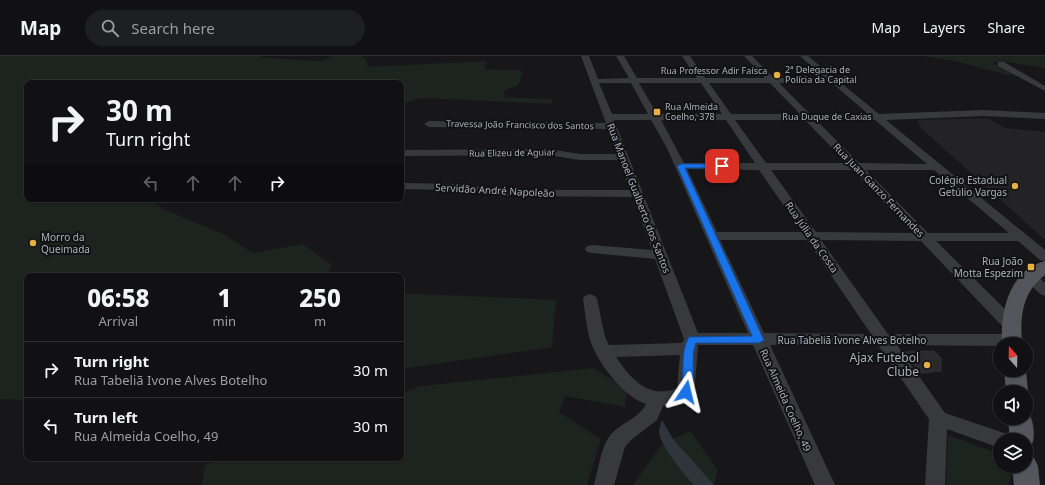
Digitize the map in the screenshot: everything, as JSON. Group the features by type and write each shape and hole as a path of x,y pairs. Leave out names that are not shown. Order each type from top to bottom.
{"main road":[{"path":"1011,336 1016,298 1030,277 1045,266"},
{"path":"1026,473 1027,485"}],"street":[{"name":"Rua Manoel Gualberto dos Santos","path":"585,56 660,255 690,344 689,382 686,392 678,397 656,401"},
{"name":"Rua Almeida Coelho, 49","path":"620,56 681,166 825,485"},
{"name":"Rua Júlia da Costa","path":"686,56 938,418"},
{"name":"Rua Juan Ganzo Fernandes","path":"748,56 924,236 1011,336"},
{"path":"804,56 1045,258"},
{"path":"1001,64 1045,89"},
{"name":"Rua Professor Adir Faísca","path":"594,81 833,80"},
{"name":"Rua Duque de Caxias","path":"610,121 655,117 877,117 984,113 1045,116"},
{"name":"Travessa João Francisco dos Santos","path":"429,124 610,121"},
{"name":"Rua Elizeu de Aguiar","path":"404,153 548,152 580,157 622,157"},
{"path":"681,166 936,167"},
{"name":"Servidão André Napoleão","path":"404,186 456,187 504,193 637,194"},
{"path":"712,236 1020,237"},
{"path":"592,249 660,255"},
{"path":"1030,277 1045,291"},
{"path":"590,299 597,337 613,367 644,397 656,401 650,415 624,434 616,443 604,485"},
{"name":"Rua Tabeliã Ivone Alves Botelho","path":"604,351 759,340 883,340 1011,336"},
{"path":"935,485 938,418 993,438"}],"shaded area":[{"path":"0,56 260,56 263,58 324,61 331,56 361,56 366,59 368,67 486,61 485,69 520,70 523,74 518,85 504,91 505,97 551,99 553,104 423,98 404,103 404,80 24,80 24,202 152,202 165,210 223,234 253,253 303,244 332,265 328,273 24,273 24,400 0,399"},
{"path":"922,56 1045,56 1045,68 1007,62 992,62 1014,74 1008,75 955,61"},
{"name":"Colégio Estadual Getúlio Vargas","path":"988,118 1005,128 1045,132 1045,240 921,128 917,120"},
{"path":"404,293 556,300 552,347 404,369"},
{"path":"594,368 627,390 625,407 565,396 559,412 601,439 587,485 202,485 205,465 215,461 404,461 404,392 421,386"},
{"path":"662,420 673,439 714,485 694,485 673,459 660,437 659,430"},
{"path":"690,431 718,470 714,485 633,485 662,444"},
{"path":"948,435 993,451 993,473 1011,473 1011,479 1008,485 946,485"}],"building":[{"name":"Ajax Futebol Clube","path":"934,351 941,358 941,371 920,373 904,352"}],"place":[{"name":"2ª Delegacia de Polícia da Capital","path":"777,75"},
{"name":"Rua Almeida Coelho, 378","path":"657,112"},
{"name":"Colégio Estadual Getúlio Vargas","path":"1015,186"},
{"name":"Morro da Queimada","path":"33,243"},
{"name":"Rua João Motta Espezim","path":"1031,267"},
{"name":"Ajax Futebol Clube","path":"927,365"}],"route":[{"path":"686,392 689,382 687,357 692,339 759,340 681,166 722,166"}]}
